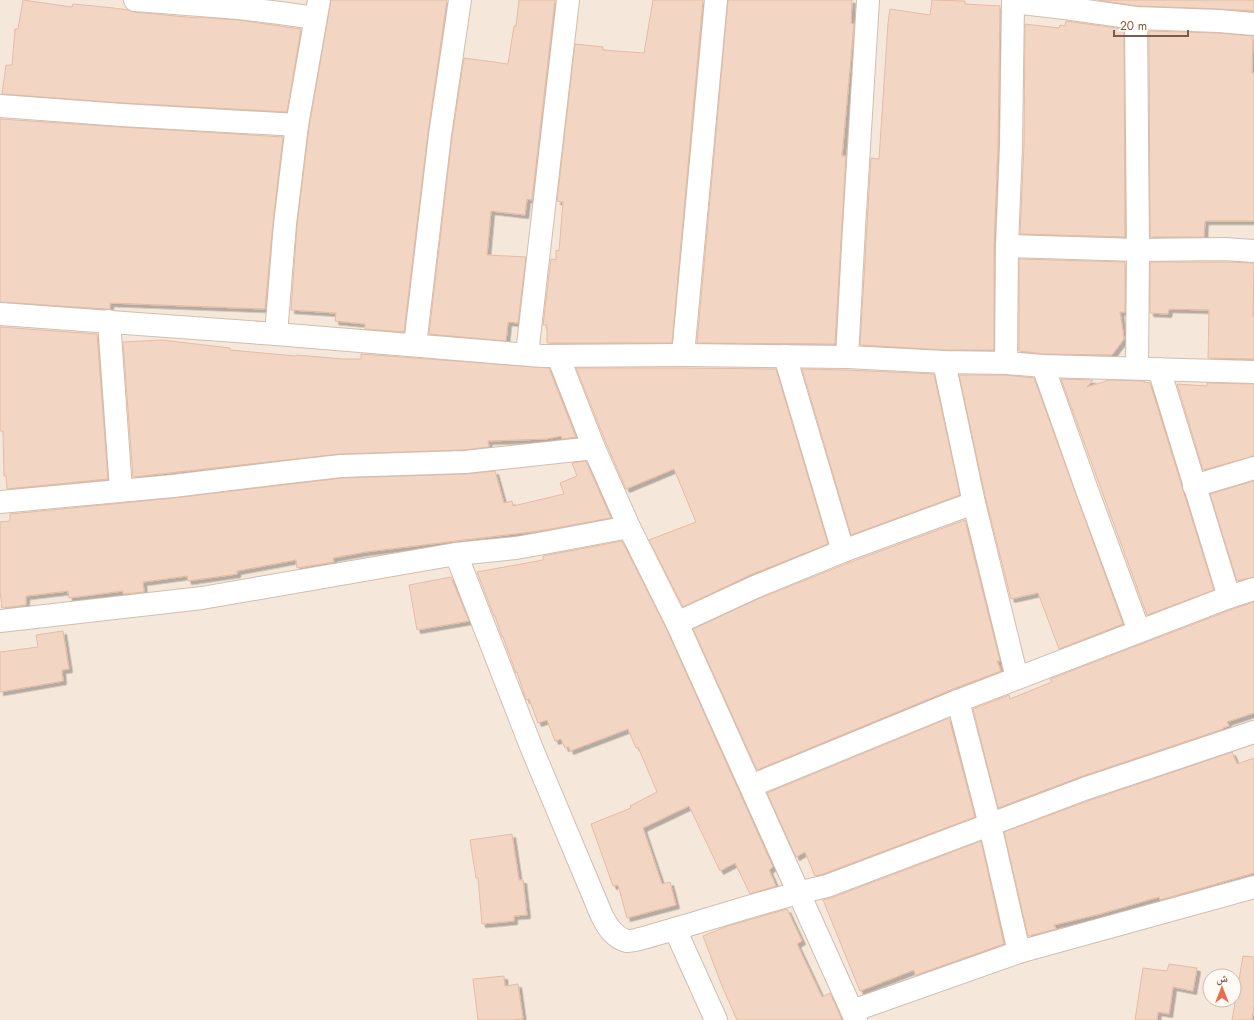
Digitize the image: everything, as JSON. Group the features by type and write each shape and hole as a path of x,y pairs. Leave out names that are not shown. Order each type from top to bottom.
{"street":[{"path":"135,0 273,12 317,9 297,125 285,224 276,334"},
{"path":"415,345 440,135 460,0"},
{"path":"528,354 568,0"},
{"path":"683,355 716,0"},
{"path":"847,357 868,0"},
{"path":"1006,363 1007,246 1011,146 1009,1 1136,18 1219,21 1254,24"},
{"path":"1136,18 1138,250 1137,368"},
{"path":"0,106 297,125"},
{"path":"1007,246 1138,250 1225,249 1254,251"},
{"path":"0,314 110,321 558,356 683,355 847,357 944,362 1006,363 1043,366 1254,372"},
{"path":"110,321 122,490"},
{"path":"558,356 594,448 629,526 677,623 854,1015 1019,952 1254,887"},
{"path":"786,356 843,551"},
{"path":"944,362 974,503 1017,678"},
{"path":"1043,366 1086,490 1139,631"},
{"path":"1159,369 1229,596"},
{"path":"0,502 173,486 341,466 465,462 594,448"},
{"path":"1194,486 1254,468"},
{"path":"677,623 755,587 843,551 974,503"},
{"path":"0,621 202,598 456,554 523,547 629,526"},
{"path":"456,554 532,749 606,925 612,933 627,941 674,929 798,892 827,886 1084,789 1254,732"},
{"path":"751,786 958,701 1229,596 1254,589"},
{"path":"958,701 990,825 1019,952"},
{"path":"674,929 716,1020"}],"shaded area":[{"path":"0,0 1254,0 1254,1020 0,1020"}],"building":[{"path":"23,0 72,7 73,4 114,8 134,12 238,20 301,29 287,112 123,103 2,94 6,65 12,65 15,29 18,29"},
{"path":"331,0 447,0 428,133 404,332 365,329 365,324 335,321 336,313 291,310 297,225 309,127"},
{"path":"519,0 555,0 532,200 527,199 525,215 491,211 487,255 526,257 518,323 508,322 506,341 429,334 452,137 464,58 508,64 514,26 516,26"},
{"path":"653,0 703,0 672,343 547,343 547,325 543,325 551,259 556,260 556,250 559,251 563,202 557,201 575,44 603,47 603,50 644,53"},
{"path":"728,0 852,0 851,23 854,24 842,156 846,156 835,344 697,343"},
{"path":"932,0 965,1 965,4 1000,6 998,146 994,246 994,350 944,350 860,345 871,158 879,159 890,9 930,15"},
{"path":"1098,0 1254,0 1254,11 1137,6"},
{"path":"1066,21 1124,29 1125,237 1020,234 1024,146 1025,24 1059,28 1060,25 1065,26"},
{"path":"1149,31 1218,33 1253,36 1254,221 1205,221 1204,237 1150,237"},
{"path":"0,119 283,137 265,309 110,303 110,309 106,309 0,302"},
{"path":"1019,259 1125,262 1125,312 1120,312 1124,339 1112,355 1044,354 1019,351"},
{"path":"1150,262 1254,263 1254,359 1208,358 1209,310 1169,309 1168,314 1150,313"},
{"path":"0,327 97,334 108,479 7,489 6,476 4,476 3,431 0,431"},
{"path":"162,340 230,348 230,350 296,356 361,359 361,354 549,368 576,437 562,439 561,436 546,439 488,441 489,447 464,450 340,454 133,477 123,342"},
{"path":"576,368 776,369 828,544 750,575 683,607 649,540 696,522 674,469 626,489"},
{"path":"802,369 934,374 960,495 851,535"},
{"path":"959,375 1005,375 1034,378 1123,624 1059,649 1038,593 1011,599 986,500"},
{"path":"1061,379 1093,380 1087,387 1109,380 1144,381 1150,383 1214,590 1147,615"},
{"path":"1207,383 1254,384 1254,456 1203,470 1177,384 1207,386"},
{"path":"586,461 611,518 539,531 365,552 333,558 334,562 297,568 296,560 237,571 237,574 188,581 187,576 143,582 144,592 123,594 123,591 69,598 68,591 26,596 26,605 2,608 0,591 0,522 10,521 10,514 174,498 342,478 465,474 495,471 504,503 512,501 513,506 564,494 560,483 577,476 572,463"},
{"path":"1254,481 1254,577 1237,581 1210,494"},
{"path":"965,520 1000,661 997,661 1001,671 953,689 757,770 693,629 760,598 848,563"},
{"path":"622,541 666,628 773,867 769,870 776,886 750,894 735,863 720,871 689,806 643,828 662,884 670,882 676,905 627,918 618,885 613,886 591,824 631,808 630,806 657,792 638,747 636,748 628,729 570,751 569,747 565,748 561,739 555,741 547,720 538,723 529,699 526,700 517,672 516,673 477,572 543,560 543,556"},
{"path":"451,577 469,621 417,630 409,585"},
{"path":"1254,602 1254,713 1227,722 1229,726 1223,729 1080,777 998,808 973,709 1009,695 1010,699 1052,682 1050,679"},
{"path":"63,631 69,669 62,670 63,681 0,692 0,652 38,647 36,635"},
{"path":"949,718 975,817 815,876 805,852 796,857 767,793"},
{"path":"1232,752 1237,764 1254,758 1254,873 1160,900 1159,897 1100,914 1054,925 1056,929 1028,936 1004,832 1088,801"},
{"path":"512,834 519,880 523,880 527,915 514,916 514,921 482,924 478,878 476,878 470,840"},
{"path":"981,841 1004,944 916,975 914,970 860,991 823,900"},
{"path":"787,909 802,941 797,944 822,997 830,993 842,1020 737,1020 703,936 728,926"},
{"path":"1243,956 1254,957 1254,1006 1252,1020 1232,1020 1234,1008 1242,1008 1241,968"},
{"path":"1169,964 1197,968 1193,991 1173,987 1169,1014 1158,1012 1157,1020 1135,1020 1143,968 1167,971"},
{"path":"504,976 505,986 518,984 523,1019 478,1020 473,979"}]}
